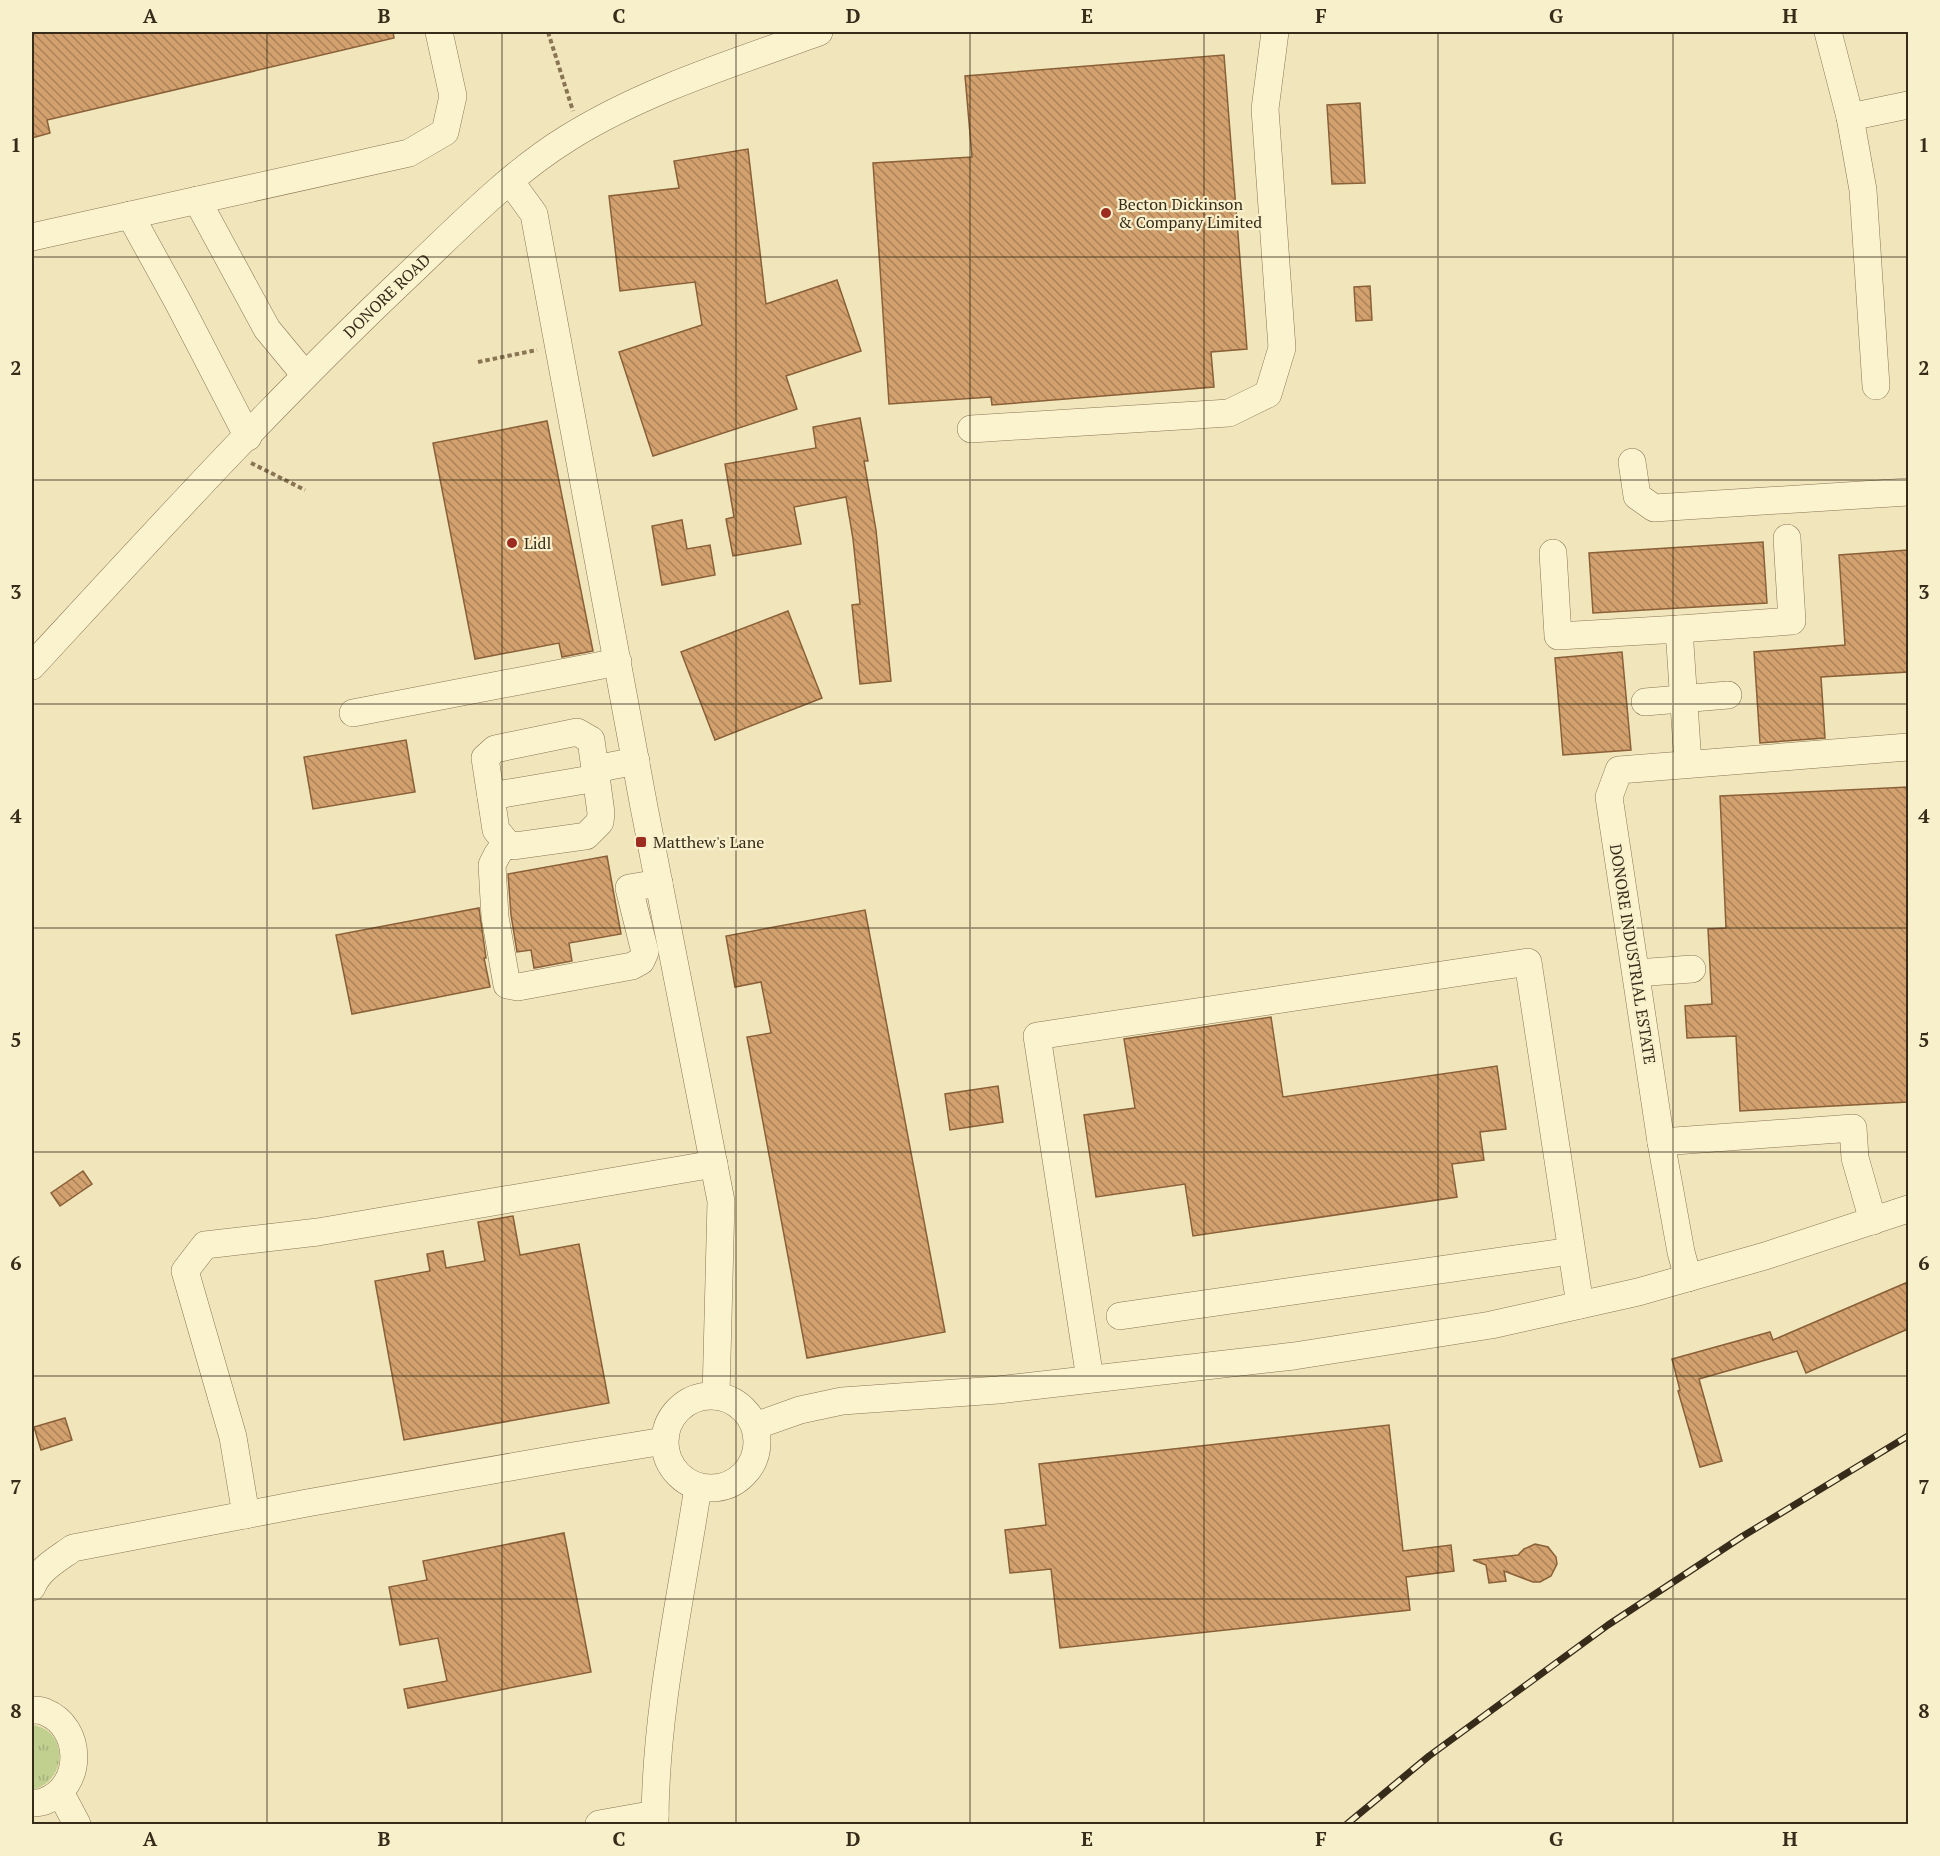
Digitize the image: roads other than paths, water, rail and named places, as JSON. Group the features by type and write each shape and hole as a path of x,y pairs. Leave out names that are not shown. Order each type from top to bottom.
{"street":[{"path":"32,237 409,153 445,132 453,96 439,32"},
{"name":"DONORE ROAD","path":"32,666 305,375 510,181 566,139 637,100 819,32"},
{"path":"970,429 1229,413 1268,394 1282,348 1265,109 1275,32"},
{"path":"1828,32 1850,117 1863,190 1876,386"},
{"path":"1850,117 1908,105"},
{"path":"510,181 534,214 721,1201 717,1396"},
{"path":"197,200 267,329 305,375"},
{"path":"130,215 178,302 240,445"},
{"path":"1632,462 1637,496 1654,508 1908,492"},
{"path":"1553,553 1558,636 1792,621 1787,538"},
{"path":"1679,628 1688,764"},
{"path":"353,714 618,662"},
{"path":"1645,702 1728,694"},
{"path":"577,732 591,740 601,813 600,822 586,836 514,846 506,842 495,830 491,796 485,758 495,749 577,732"},
{"name":"DONORE INDUSTRIAL ESTATE","path":"1688,1278 1681,1252 1661,1142 1609,797 1619,770 1908,747"},
{"path":"491,796 596,773 636,761"},
{"path":"506,842 492,866 495,917 507,985 518,987 632,966 641,961 645,952 629,888 659,883"},
{"path":"1090,1379 1037,1036 1528,962 1580,1305"},
{"path":"1636,974 1692,969"},
{"path":"1661,1142 1853,1128 1856,1158 1873,1221"},
{"path":"246,1515 233,1437 185,1271 205,1245 318,1232 714,1164"},
{"path":"755,1426 800,1410 842,1401 998,1390 1294,1356 1491,1324 1638,1292 1765,1256 1908,1209"},
{"path":"1120,1316 1571,1251"},
{"path":"717,1396 735,1402 745,1411 755,1426 758,1444 752,1464 740,1478 720,1488 698,1487 685,1481 675,1471 668,1460 664,1441 669,1423 683,1405 698,1397 717,1396"},
{"path":"32,1587 50,1564 73,1548 664,1441"},
{"path":"599,1824 655,1819 661,1714 698,1487"},
{"path":"32,1710 45,1711 63,1724 73,1740 75,1765 60,1792 45,1801 32,1803"},
{"path":"60,1792 77,1824"}],"railway":[{"path":"1347,1824 1429,1756 1608,1625 1743,1536 1908,1436"}],"place":[{"name":"Becton Dickinson & Company Limited","path":"1106,213"},
{"name":"Lidl","path":"512,543"},
{"name":"Matthew's Lane","path":"641,842"}]}
